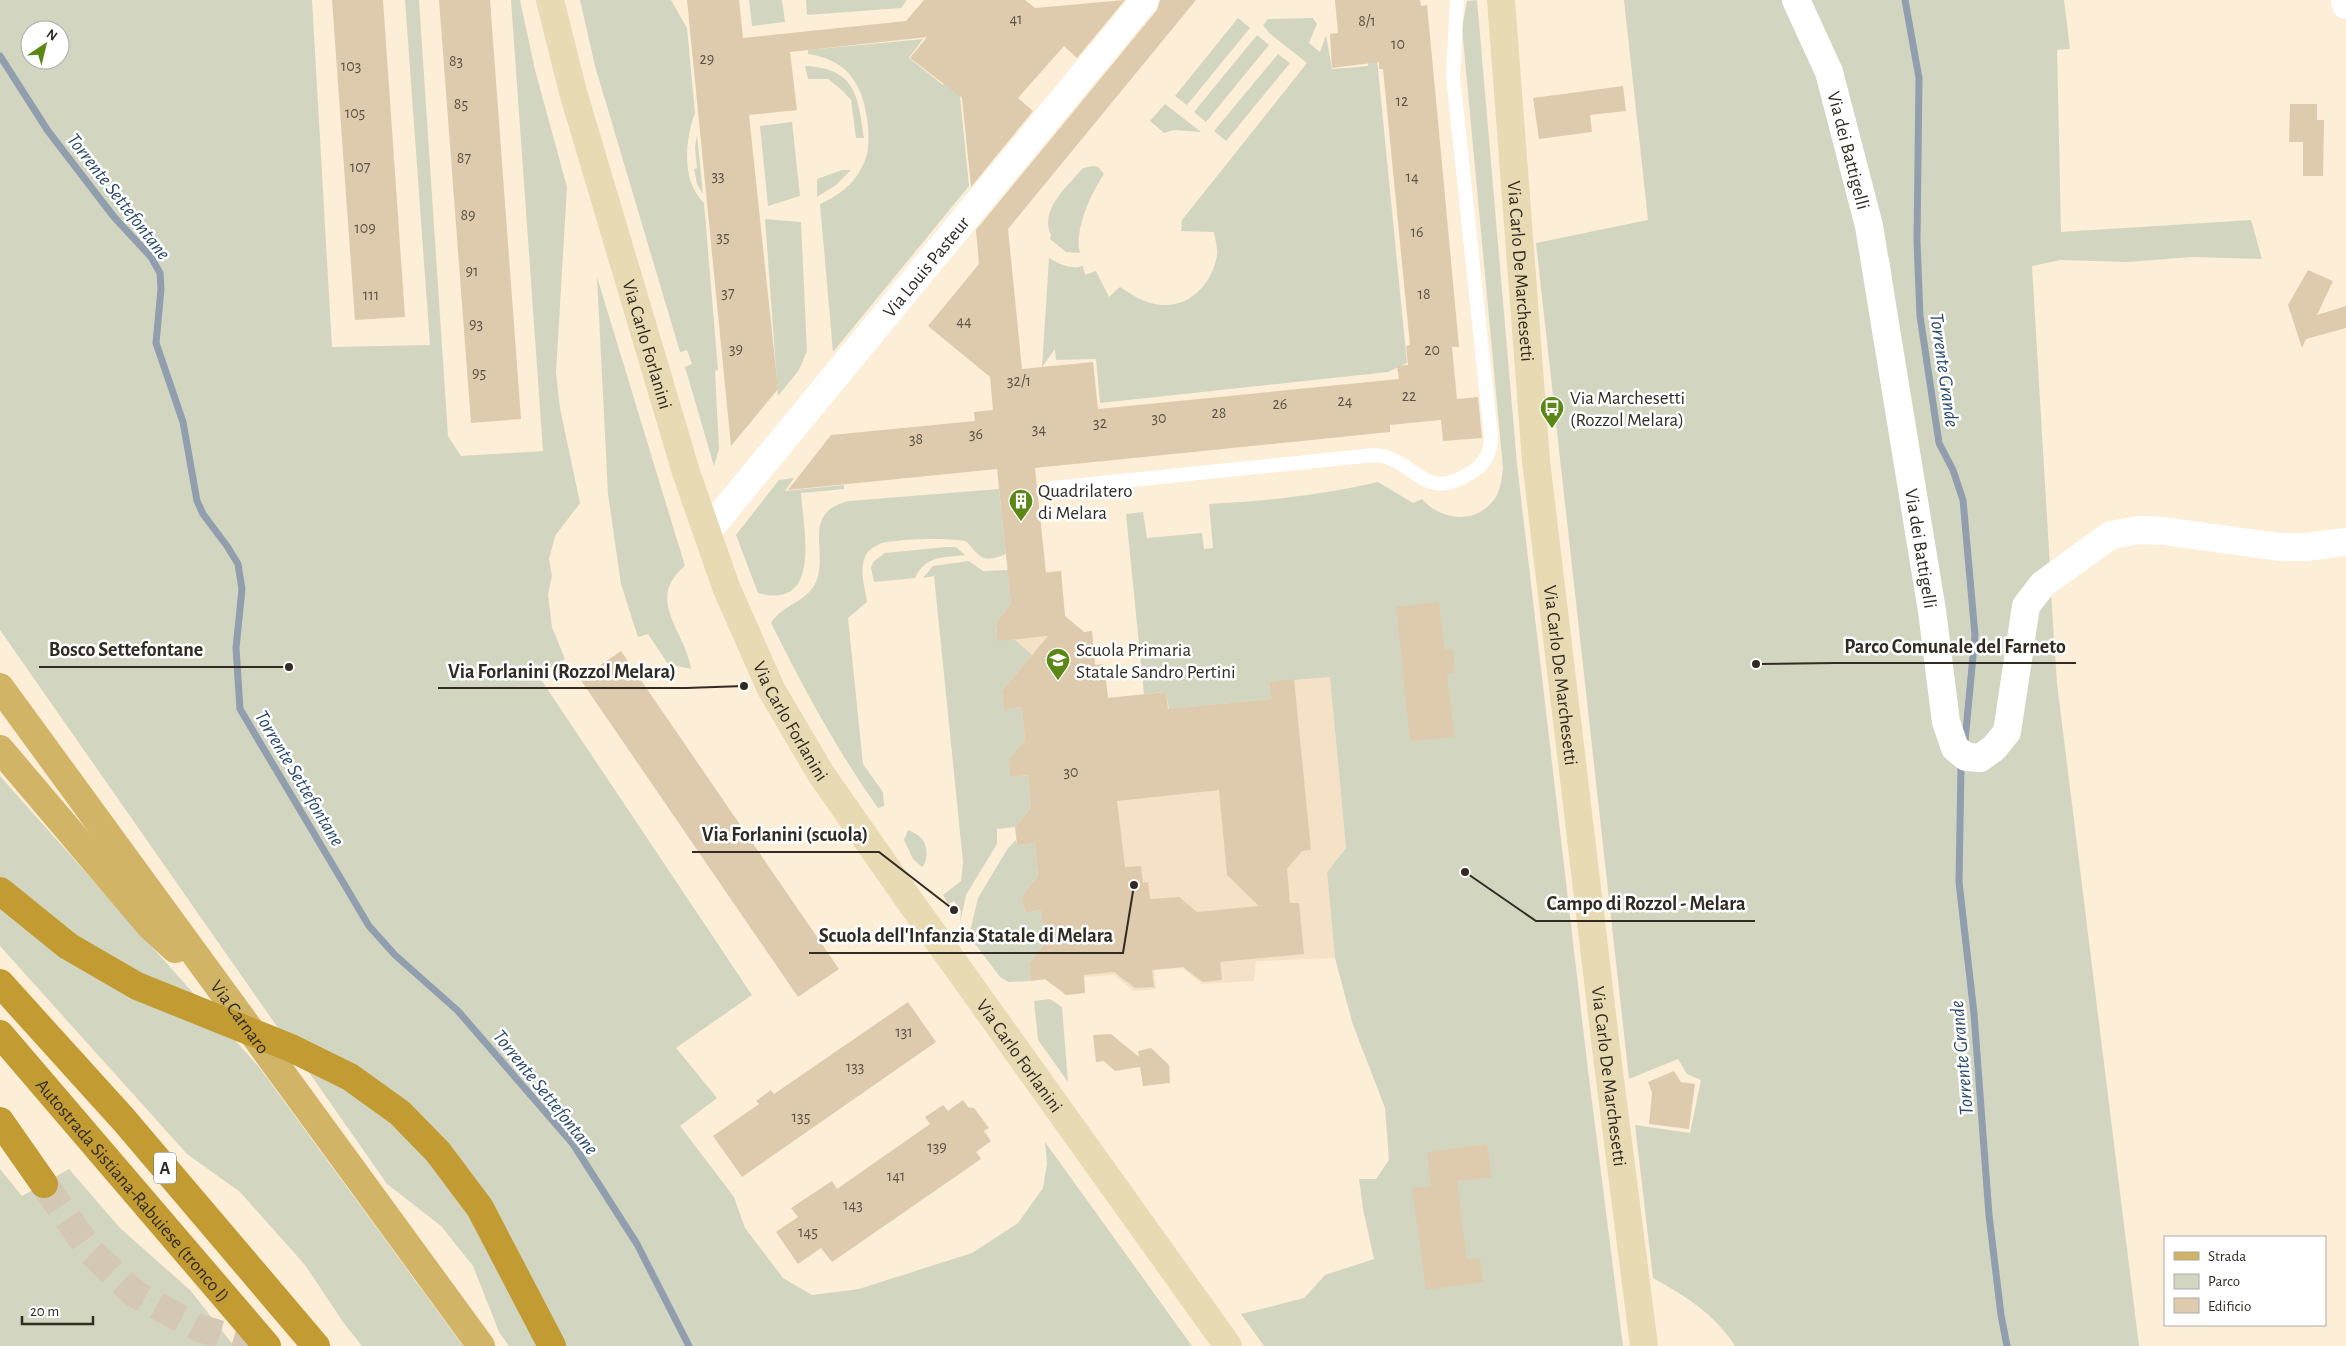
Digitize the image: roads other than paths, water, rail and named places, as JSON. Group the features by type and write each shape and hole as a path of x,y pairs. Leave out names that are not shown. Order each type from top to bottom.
{"highway":[{"path":"0,891 68,946 137,986 292,1048 350,1077 400,1113 438,1152 480,1208 552,1346"},
{"name":"Autostrada Sistiana-Rabuiese (tronco I)","path":"5,989 143,1142 316,1346"},
{"name":"Autostrada Sistiana-Rabuiese (tronco I)","path":"0,1034 267,1346"},
{"path":"0,1121 44,1184"}],"main road":[{"name":"Via Carlo Forlanini","path":"550,0 573,92 686,472 726,587 771,689 821,774 1228,1346"},
{"name":"Via Carlo De Marchesetti","path":"1501,0 1536,461 1606,1056 1644,1346"},
{"name":"Via Carnaro","path":"0,687 481,1346"},
{"path":"0,749 150,926 223,995"}],"street":[{"name":"Via Louis Pasteur","path":"707,532 1144,0"},
{"name":"Via dei Battigelli","path":"1796,0 1829,72 1869,226 1932,611 1946,722 1955,748 1966,757 1980,758 1994,748 2007,732 2026,606 2043,584 2111,535 2139,530 2164,531 2279,547 2306,547 2346,542"},
{"path":"2346,0 2346,5"}],"lane":[{"path":"1053,488 1374,455 1384,455 1422,479 1439,484 1452,482 1482,466 1491,447 1491,436 1453,76 1457,0"}],"waterway":[{"name":"Torrente Grande","path":"1905,0 1919,78 1917,241 1920,316 1939,443 1953,470 1963,500 1975,635 1965,741"},
{"name":"Torrente Settefontane","path":"0,56 48,131 114,217 151,257 160,273 161,289 156,343 183,422 197,501 203,514 238,564 242,589 236,648 240,709 369,926 395,955 458,1011 573,1144 637,1244 689,1346"},
{"name":"Torrente Grande","path":"1961,766 1959,882 1974,1014 1989,1215 2001,1315 2007,1346"}],"tunnel":[{"path":"44,1184 91,1252 135,1294 199,1328 259,1346"}],"place":[{"name":"Via Marchesetti (Rozzol Melara)","path":"1552,429"},
{"name":"Quadrilatero di Melara","path":"1021,522"},
{"name":"Parco Comunale del Farneto","path":"1756,664"},
{"name":"Bosco Settefontane","path":"289,667"},
{"name":"Scuola Primaria Statale Sandro Pertini","path":"1058,681"},
{"name":"Via Forlanini (Rozzol Melara)","path":"744,686"},
{"name":"Campo di Rozzol - Melara","path":"1465,872"},
{"name":"Scuola dell'Infanzia Statale di Melara","path":"1134,885"},
{"name":"Via Forlanini (scuola)","path":"954,910"}]}
